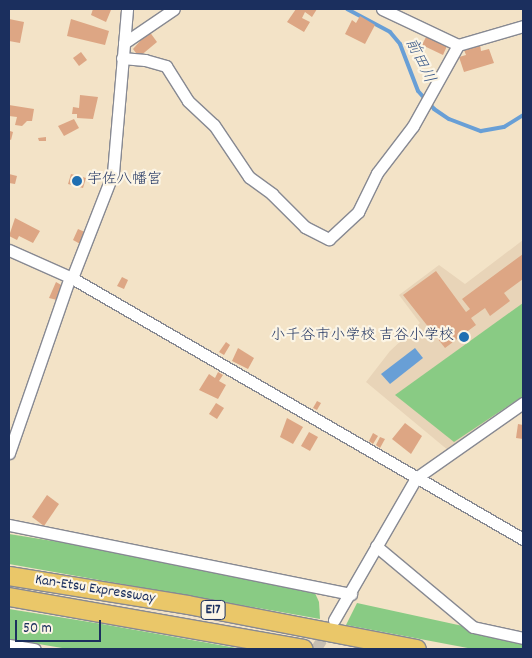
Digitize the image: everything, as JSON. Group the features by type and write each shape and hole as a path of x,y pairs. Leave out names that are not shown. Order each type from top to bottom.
{"highway":[{"name":"Kan-Etsu Expressway","path":"9,576 188,605 416,649"},
{"name":"Kan-Etsu Expressway","path":"9,597 303,649"}],"street":[{"path":"9,453 71,278 113,173 127,9"},
{"path":"124,43 174,9"},
{"path":"382,9 458,46 523,26"},
{"path":"122,58 144,60 166,66 188,101 214,125 249,177 272,194 305,226 329,239 358,212 378,173 413,126 458,46"},
{"path":"9,250 71,278 523,539"},
{"path":"334,620 351,594 376,546 416,478 523,403"},
{"path":"9,525 351,594"},
{"path":"376,546 473,627 523,638"},
{"path":"9,645 35,649"}],"shaded area":[{"name":"小千谷市小学校 吉谷小学校","path":"523,240 523,401 449,451 366,382 390,351 420,323 399,295 439,265 465,284"}],"green space":[{"path":"523,303 523,396 454,442 395,395"},
{"path":"9,534 147,556 309,590 315,593 319,602 320,619 9,564"},
{"path":"357,603 523,639 523,649 473,649 346,625"},
{"path":"9,609 242,649 68,649 9,639"}],"water":[{"path":"415,348 423,358 390,384 381,374"}],"building":[{"path":"93,9 111,10 106,22 91,15"},
{"path":"296,9 317,9 312,17 305,12 302,18 310,22 304,32 287,22"},
{"path":"360,16 375,25 365,44 345,34 352,20 356,23"},
{"path":"9,19 24,22 20,43 9,41"},
{"path":"71,19 109,31 105,45 67,36"},
{"path":"149,31 157,42 139,57 133,49"},
{"path":"427,35 447,46 443,55 422,45"},
{"path":"480,44 481,51 489,49 494,63 464,72 459,57 466,55 464,50"},
{"path":"81,52 87,60 79,66 73,58"},
{"path":"80,95 98,97 93,119 77,118 77,114 72,114 73,107 79,108"},
{"path":"9,105 34,109 32,121 27,121 22,126 15,125 17,117 9,116"},
{"path":"74,119 79,128 64,136 58,126"},
{"path":"10,131 13,132 11,140 9,139"},
{"path":"46,137 46,141 39,141 38,138"},
{"path":"9,174 17,176 15,184 9,183"},
{"name":"宇佐八幡宮","path":"71,174 86,178 83,188 68,184"},
{"path":"15,218 40,231 33,243 19,236 17,240 9,236"},
{"path":"78,229 87,233 82,245 73,240"},
{"path":"523,254 523,279 504,293 510,301 490,316 485,308 471,318 476,325 445,348 403,295 436,271 466,312 470,309 462,299"},
{"path":"122,277 128,280 124,289 117,286"},
{"path":"56,282 63,286 57,300 49,298"},
{"path":"226,342 230,345 224,355 219,352"},
{"path":"238,348 254,358 248,369 232,361"},
{"path":"218,372 223,375 219,381 226,385 218,399 199,390 209,374 215,378"},
{"path":"317,401 321,403 317,410 313,408"},
{"path":"216,403 224,408 217,419 209,414"},
{"path":"287,418 303,427 293,444 280,437"},
{"path":"405,423 422,436 411,454 392,439"},
{"path":"518,424 523,425 523,439 516,438"},
{"path":"309,432 318,437 310,451 301,446"},
{"path":"373,433 378,436 373,444 369,441"},
{"path":"380,437 385,439 380,448 376,445"},
{"path":"47,495 59,504 44,526 32,517"}],"waterway":[{"name":"前田川","path":"347,9 390,32 400,44 418,91 434,109 449,119 481,131 504,127 523,115"}],"tunnel":[{"path":"316,649 329,628"}],"place":[{"name":"宇佐八幡宮","path":"77,181"},
{"name":"小千谷市小学校 吉谷小学校","path":"464,337"}]}
